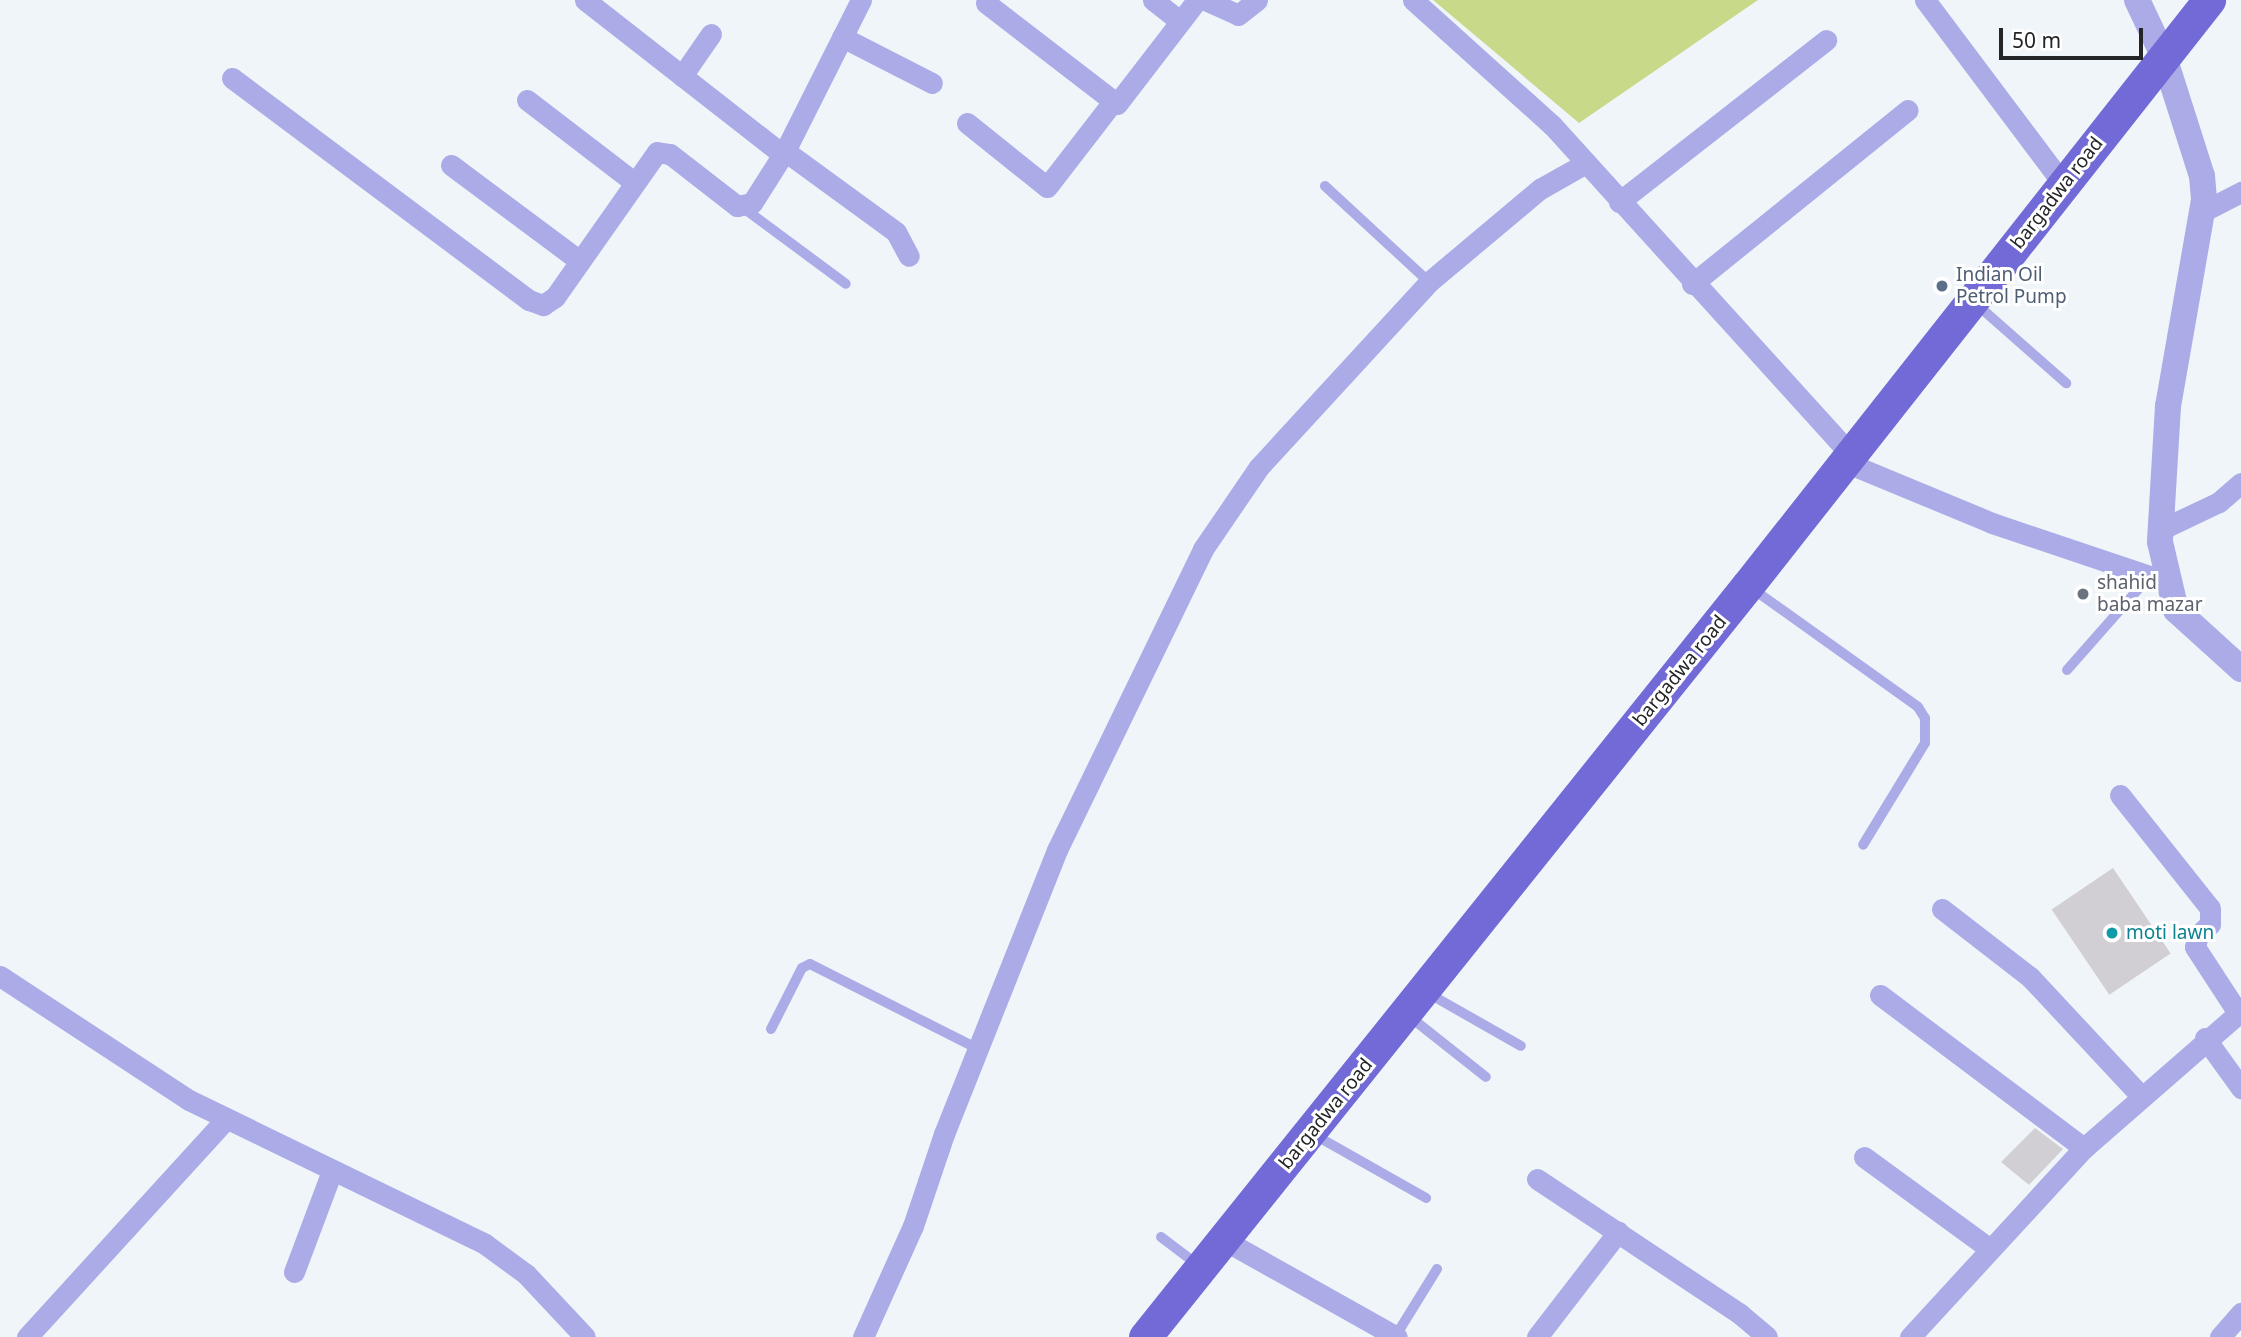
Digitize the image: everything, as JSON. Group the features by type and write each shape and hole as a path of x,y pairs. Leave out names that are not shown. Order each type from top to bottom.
{"main road":[{"name":"bargadwa road","path":"1145,1337 1748,585 2209,0"}],"street":[{"path":"585,0 783,153 896,232 909,256"},
{"path":"232,78 536,304 550,303 654,156 666,152 742,207 752,203 783,153 861,0"},
{"path":"1153,0 1180,21"},
{"path":"986,3 1112,103 1122,103 1198,0"},
{"path":"1205,0 1238,15 1257,0"},
{"path":"1413,0 1542,115 1848,459 1992,523 2158,579 2176,610 2241,669"},
{"path":"1925,0 2064,185"},
{"path":"2137,0 2164,57 2202,176 2223,201 2179,324 2180,521 2158,579"},
{"path":"682,76 710,34"},
{"path":"842,37 932,83"},
{"path":"1619,202 1826,40"},
{"path":"527,100 635,183"},
{"path":"967,123 1047,187 1112,103"},
{"path":"1692,284 1908,110"},
{"path":"863,1337 913,1226 978,1048 1056,850 1203,549 1259,467 1429,282 1540,189 1586,163"},
{"path":"451,165 580,261"},
{"path":"2180,521 2219,502 2241,483"},
{"path":"1910,1337 2084,1148 2205,1038 2240,1012 2195,947 2198,935 2210,924 2210,908 2120,795"},
{"path":"1942,909 2030,978 2141,1096"},
{"path":"0,976 135,1068 225,1120 505,1257 585,1337"},
{"path":"1880,995 2084,1148"},
{"path":"2205,1038 2241,1088"},
{"path":"27,1337 225,1120"},
{"path":"1864,1157 1990,1249"},
{"path":"294,1272 332,1171"},
{"path":"1537,1179 1740,1314 1767,1337"},
{"path":"1536,1337 1618,1232"},
{"path":"1224,1240 1396,1337"},
{"path":"2220,1337 2241,1312"}],"lane":[{"path":"1325,186 1429,282"},
{"path":"742,207 846,284"},
{"path":"1973,301 2066,383"},
{"path":"2067,670 2158,579"},
{"path":"1748,585 1917,707 1925,718 1925,743 1863,845"},
{"path":"771,1029 802,968 810,964 978,1048"},
{"path":"1415,1002 1521,1046"},
{"path":"1415,1002 1486,1077"},
{"path":"1311,1133 1426,1198"},
{"path":"1161,1237 1202,1268"},
{"path":"1396,1337 1437,1269"}],"green space":[{"path":"1433,0 1758,0 1579,123"}],"building":[{"name":"moti lawn","path":"2113,868 2171,953 2109,995 2052,909"},
{"path":"2035,1128 2063,1149 2029,1185 2001,1162"}],"place":[{"name":"Indian Oil Petrol Pump","path":"1942,286"},
{"name":"shahid baba mazar","path":"2083,594"},
{"name":"moti lawn","path":"2112,933"}]}
